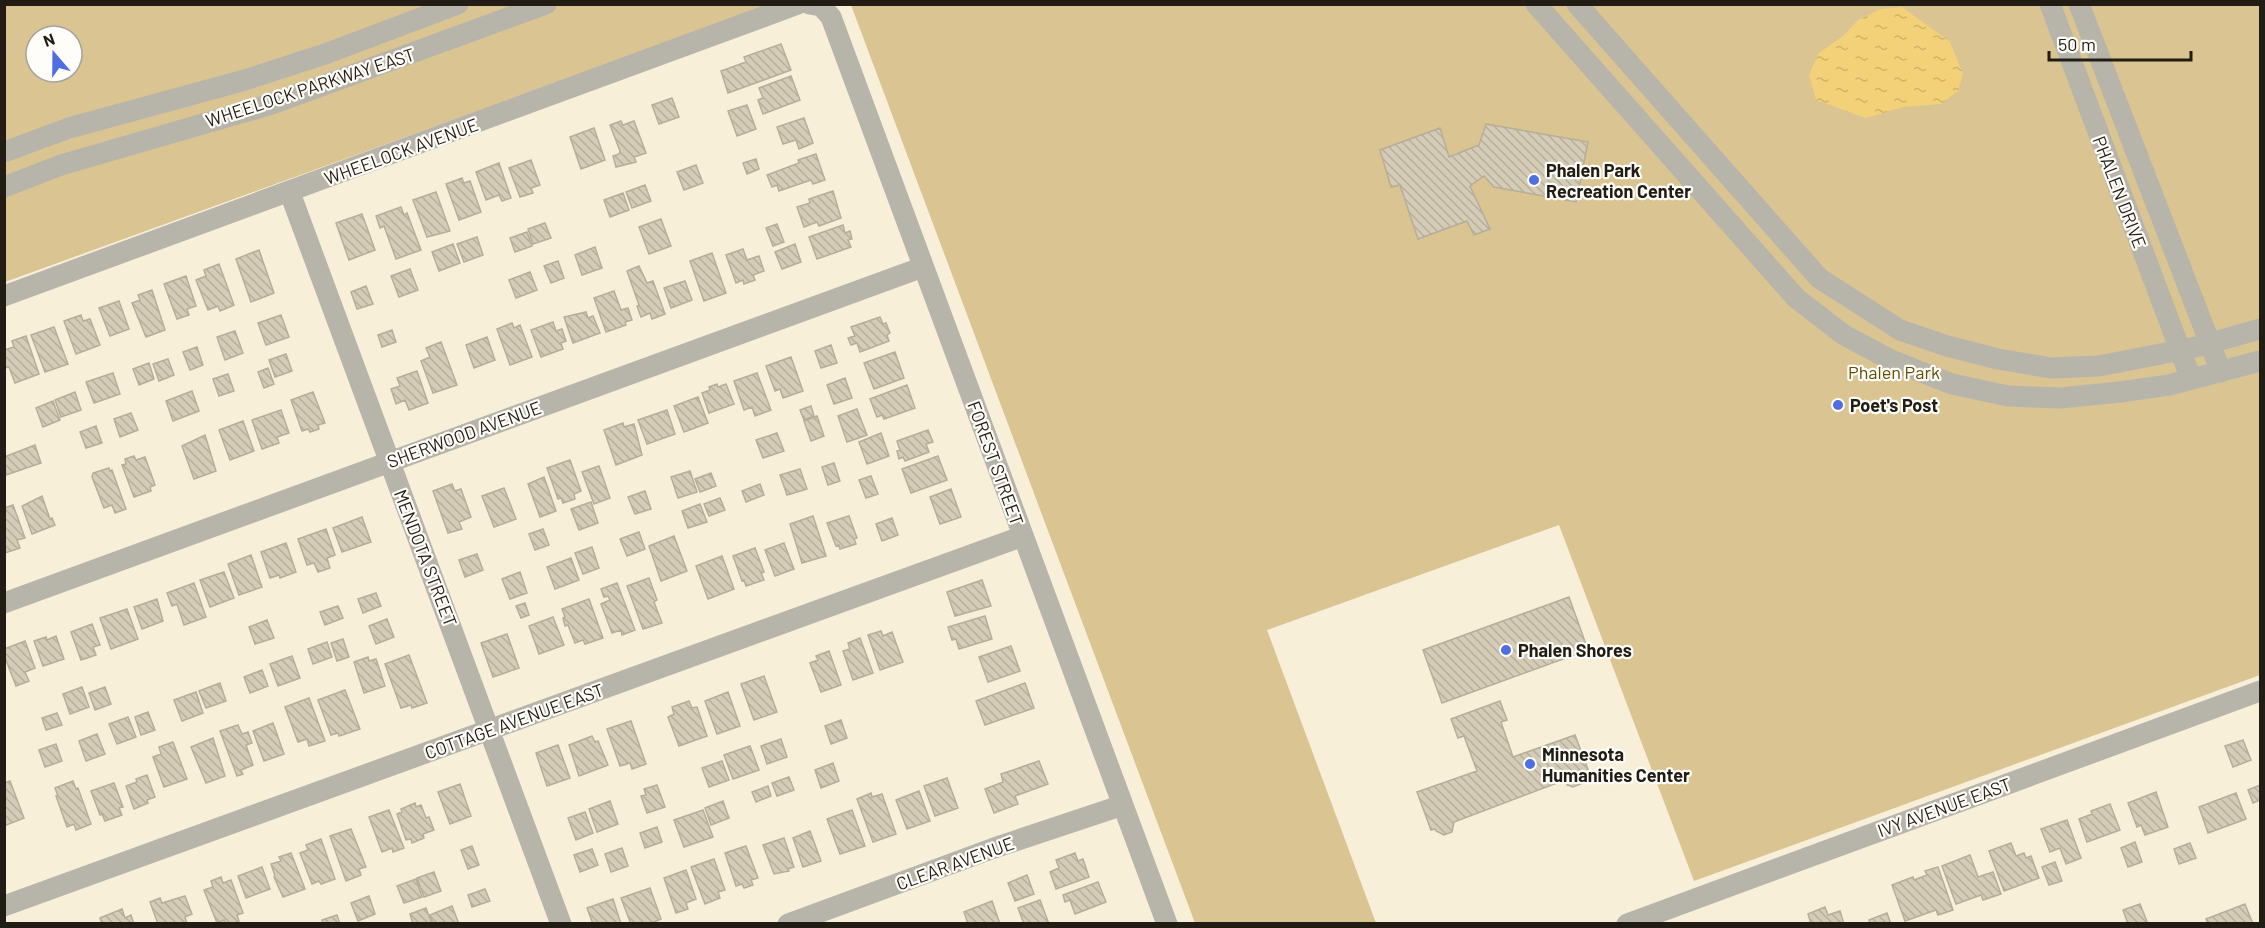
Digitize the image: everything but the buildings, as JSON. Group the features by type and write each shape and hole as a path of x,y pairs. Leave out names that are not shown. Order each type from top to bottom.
{"street":[{"name":"WHEELOCK PARKWAY EAST","path":"4,152 69,128 233,83 305,60 458,4"},
{"name":"WHEELOCK PARKWAY EAST","path":"4,187 83,158 272,104 546,4"},
{"name":"WHEELOCK AVENUE","path":"4,296 290,193 798,4"},
{"path":"1536,4 1797,298 1844,335 1891,360 1952,384 2008,396 2070,397 2120,392 2191,379 2260,361"},
{"path":"1577,4 1820,278 1900,330 1947,346 1998,359 2051,368 2099,366 2180,350 2260,329"},
{"name":"PHALEN DRIVE","path":"2050,4 2191,379"},
{"name":"PHALEN DRIVE","path":"2079,4 2221,372"},
{"name":"FOREST STREET","path":"815,5 831,17 1167,924"},
{"name":"MENDOTA STREET","path":"290,193 561,924"},
{"name":"SHERWOOD AVENUE","path":"4,603 923,267"},
{"name":"COTTAGE AVENUE EAST","path":"4,906 1023,536"},
{"name":"IVY AVENUE EAST","path":"1627,924 2260,691"},
{"name":"CLEAR AVENUE","path":"788,924 994,848 1123,805"}],"green space":[{"path":"5,5 770,5 5,282"},
{"name":"Phalen Park","path":"851,5 2260,5 2260,675 1694,881 1559,525 1267,630 1376,923 1195,923"}],"water":[{"path":"1902,7 1950,42 1963,74 1958,91 1941,104 1903,107 1866,118 1816,100 1809,75 1819,53 1843,36 1858,20 1881,9"}],"place":[{"name":"Phalen Park Recreation Center","path":"1534,180"},
{"name":"Poet's Post","path":"1838,405"},
{"name":"Phalen Shores","path":"1506,650"},
{"name":"Minnesota Humanities Center","path":"1530,764"}]}
